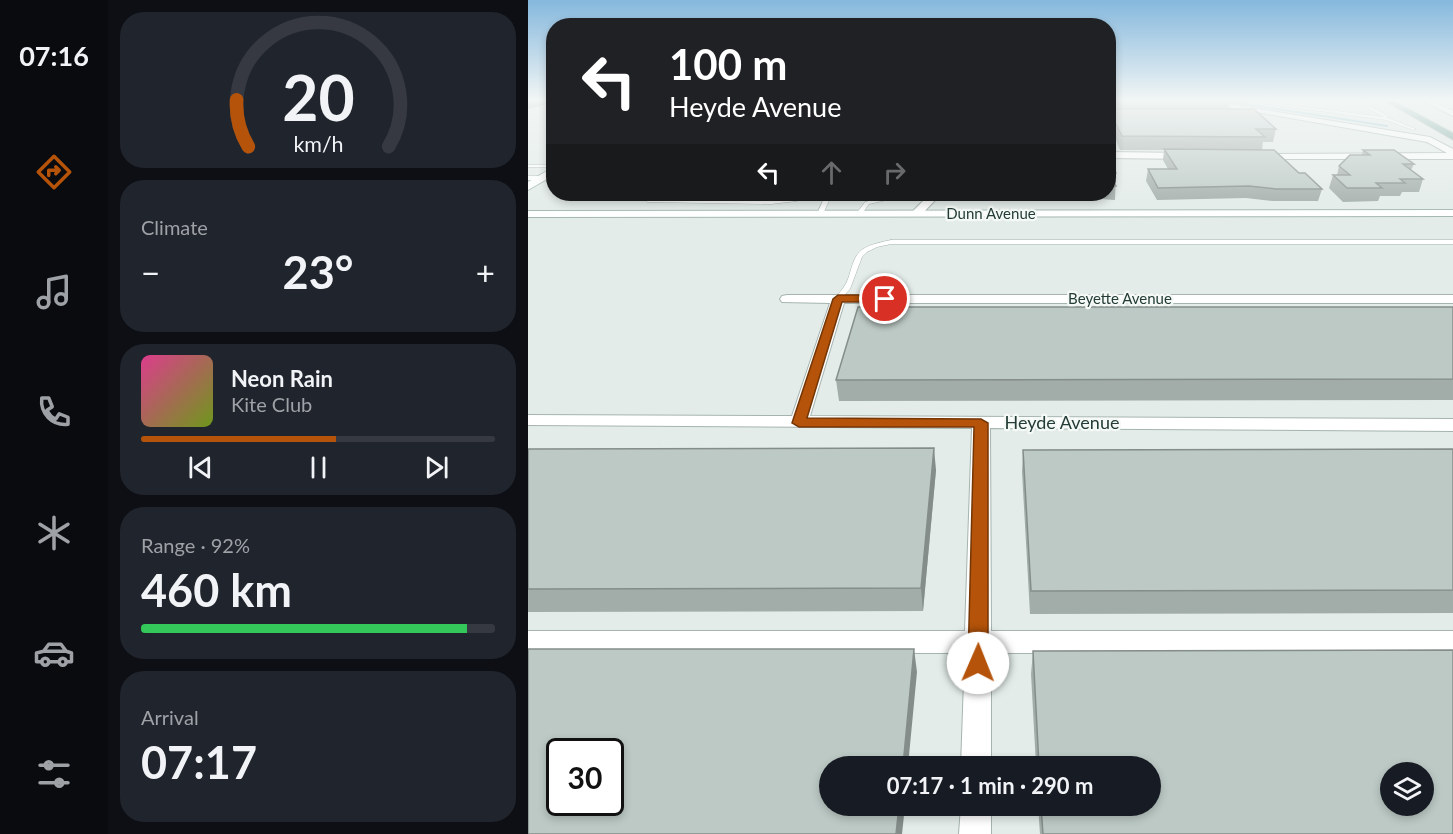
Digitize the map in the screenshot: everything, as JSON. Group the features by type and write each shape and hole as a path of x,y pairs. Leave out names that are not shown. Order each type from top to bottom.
{"street":[{"path":"1430,140 1453,155"},
{"path":"1116,155 1204,156"},
{"path":"1251,156 1453,155"},
{"path":"528,187 546,174"},
{"path":"916,214 929,201"},
{"name":"Dunn Avenue","path":"528,213 1453,213"},
{"name":"Beyette Avenue","path":"787,299 1453,298"},
{"path":"799,423 838,299"},
{"name":"Heyde Avenue","path":"528,420 1453,425"},
{"path":"976,756 981,423"},
{"path":"528,642 1453,642"},
{"path":"975,834 976,816"}],"lane":[{"path":"528,166 546,167"},
{"path":"528,178 541,178"},
{"path":"649,201 783,201"},
{"path":"820,214 826,201"},
{"path":"859,214 867,203 876,201"},
{"path":"838,299 849,287 859,254 871,246 891,242 1453,242"}],"building":[{"path":"1164,149 1274,150 1299,173 1305,173 1322,189 1276,189 1249,186 1158,188 1148,169 1177,169"},
{"path":"1363,150 1394,150 1414,164 1403,164 1423,179 1400,179 1405,183 1376,183 1382,188 1347,188 1333,175 1350,175 1339,166 1350,155 1370,155"},
{"path":"858,307 1453,307 1453,379 836,380"},
{"path":"934,448 921,588 528,589 528,449"},
{"path":"1453,449 1453,590 1031,591 1023,450"},
{"path":"528,649 914,649 904,756 819,756 819,816 898,816 896,834 528,834"},
{"path":"1453,650 1453,834 1043,834 1042,816 1161,816 1161,756 1038,756 1033,651"}],"route":[{"path":"885,299 838,299 799,423 981,423 978,663"}]}
